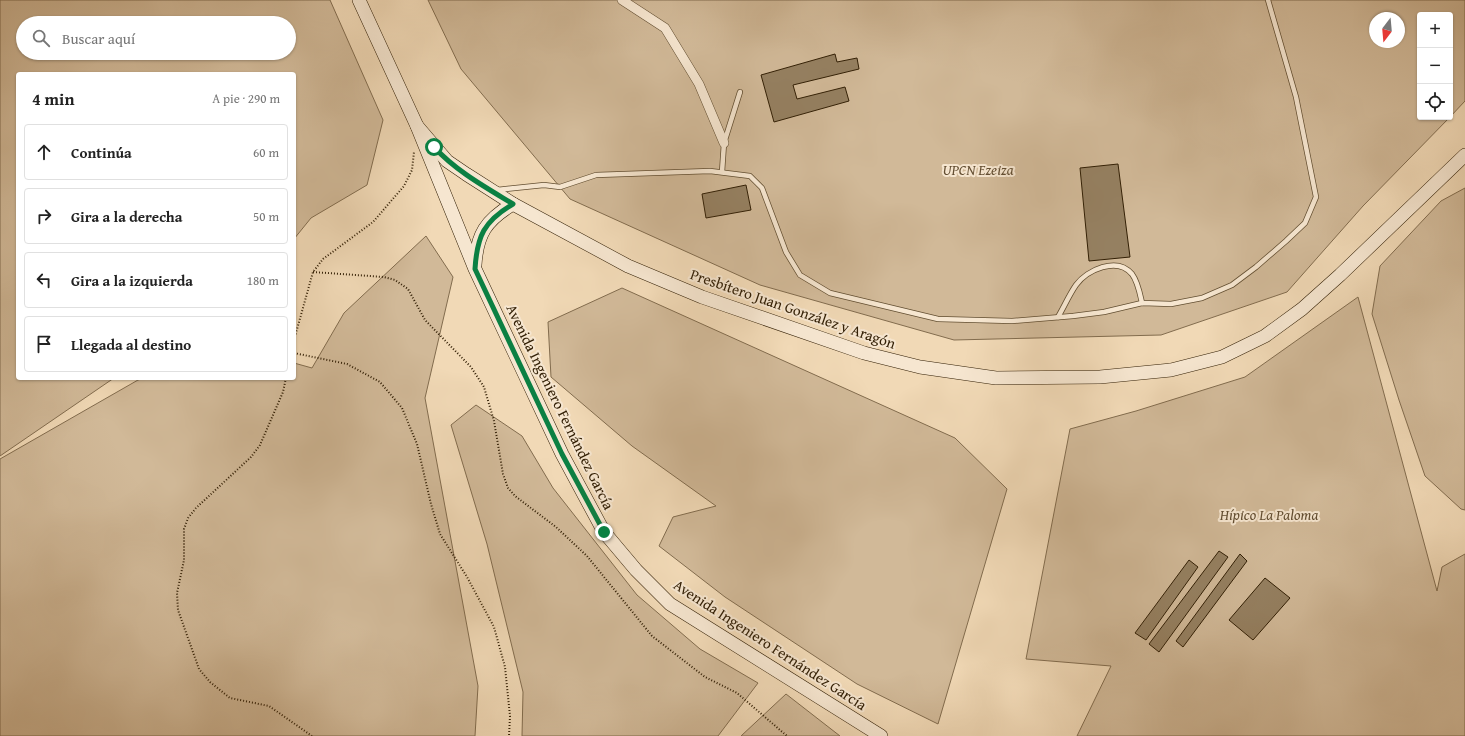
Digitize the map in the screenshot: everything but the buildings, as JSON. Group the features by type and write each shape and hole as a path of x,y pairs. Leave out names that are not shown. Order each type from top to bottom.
{"street":[{"name":"Avenida Ingeniero Fernández García","path":"360,0 417,126 475,269 562,454 604,532 636,570 670,604 881,736"},
{"path":"622,0 665,28 699,84 724,143"},
{"name":"Presbítero Juan González y Aragón","path":"417,126 447,161 491,191 628,266 702,297 864,353 920,367 996,378 1100,377 1171,370 1222,357 1265,336 1302,309 1340,275 1465,154"},
{"path":"475,269 476,248 484,229 498,213 513,204"}],"lane":[{"path":"491,191 544,185 560,187 596,174 710,171 750,176 762,188 786,252 800,275 830,293 938,320 1012,322 1104,312 1142,303 1171,304 1202,298 1232,285 1256,267 1305,223 1316,197 1296,97 1268,0"},
{"path":"722,172 724,143 740,92"},
{"path":"1058,317 1076,284 1093,270 1114,265 1125,268 1132,274 1138,286 1142,303"}],"path":[{"path":"296,333 313,272 322,259 373,222 404,186 412,170 415,148"},
{"path":"313,272 384,277 395,280 408,289 425,320 471,367 484,387 494,421 503,474 508,488 515,496 556,527 587,556 652,636 705,677 737,693 787,736"},
{"path":"296,353 347,364 380,382 402,408 417,444 431,504 440,534 467,577 494,627 505,667 510,716 509,736"},
{"path":"286,380 283,392 260,445 251,457 196,508 188,518 184,529 184,560 177,593 178,610 199,668 210,682 230,698 269,706 312,736"}],"green space":[{"path":"0,0 330,0 383,120 367,185 311,218 296,237 296,72 16,72 16,380 111,380 0,456"},
{"name":"UPCN Ezeiza","path":"428,0 1465,0 1465,101 1453,114 1453,12 1417,12 1417,120 1447,120 1363,206 1287,292 1161,335 954,340 760,285 570,199 461,69"},
{"path":"1465,188 1465,510 1461,509 1425,476 1372,314 1380,266 1441,201"},
{"path":"426,236 453,277 425,398 478,686 475,736 0,736 0,459 138,380 296,380 296,364 312,368 344,313"},
{"path":"622,288 955,438 1007,489 938,724 857,684 725,597 659,546 673,517 716,506 632,446 551,377 548,322"},
{"name":"Hípico La Paloma","path":"1358,297 1437,591 1442,567 1465,554 1465,736 1077,736 1111,666 1026,659 1070,429 1136,411 1245,377"},
{"path":"476,405 522,436 553,488 637,595 700,649 758,683 718,736 522,736 523,692 487,544 451,425"},
{"path":"786,694 840,736 741,736"}],"route":[{"path":"434,147 447,161 513,204 498,213 484,229 476,248 475,269 562,454 604,532"}]}
